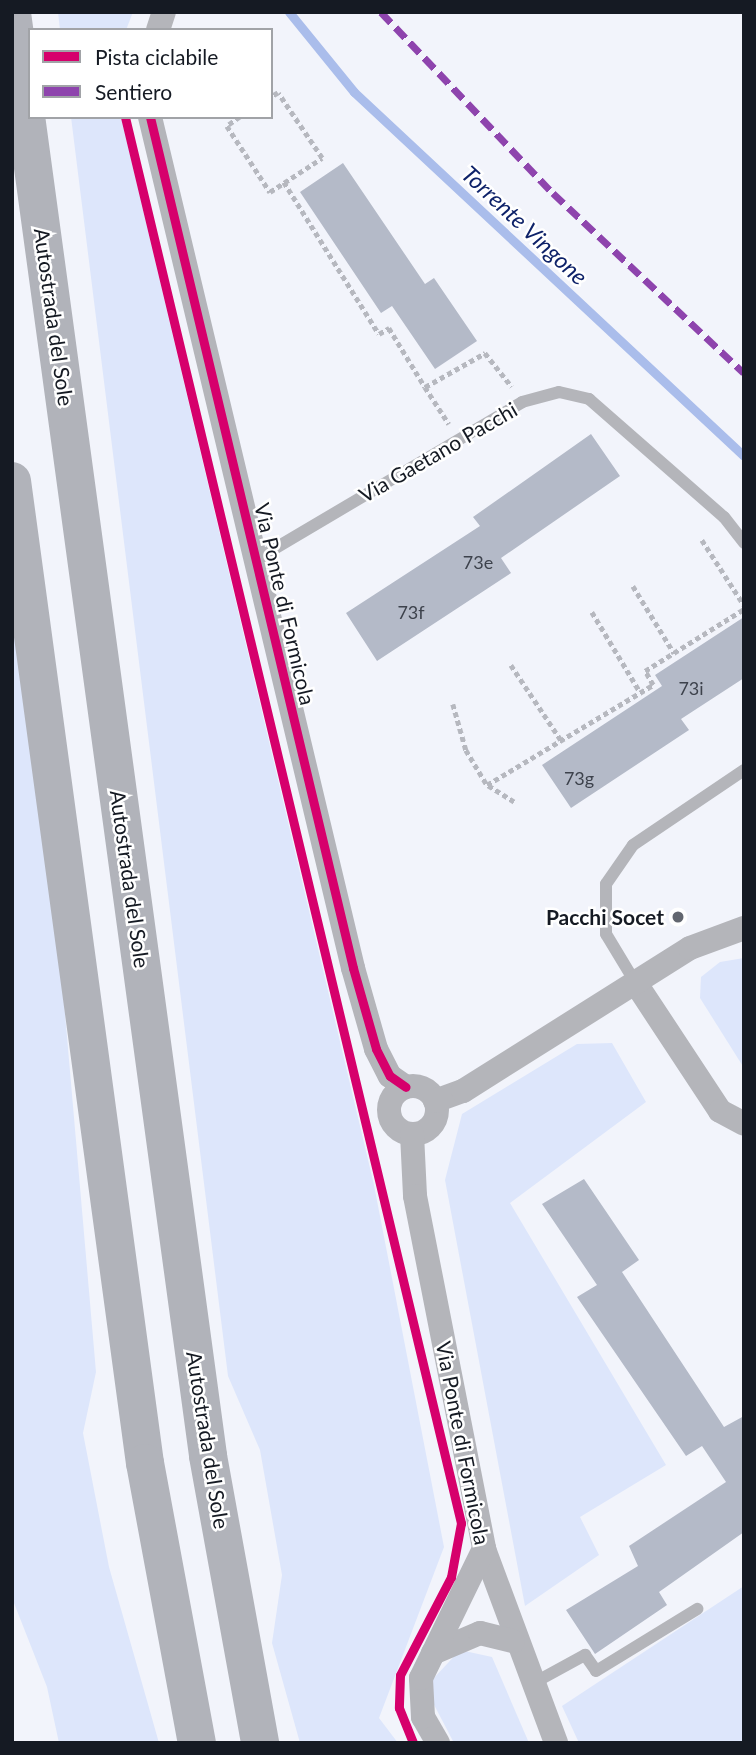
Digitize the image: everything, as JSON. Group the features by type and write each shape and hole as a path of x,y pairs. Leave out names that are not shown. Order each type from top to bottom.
{"highway":[{"name":"Autostrada del Sole","path":"12,13 208,1456 260,1743"},
{"path":"12,481 145,1463 197,1743"}],"street":[{"name":"Via Ponte di Formicola","path":"150,119 364,1011 390,1076 406,1087 421,1087 435,1101"},
{"path":"406,1087 393,1097 389,1111 396,1127 412,1134 431,1126 435,1101 463,1091 690,948 744,928"},
{"path":"635,982 720,1111 744,1124"},
{"name":"Via Ponte di Formicola","path":"412,1134 415,1196 484,1549 529,1685 556,1743"},
{"path":"438,1743 419,1697 433,1653 484,1549"},
{"path":"433,1653 480,1633 513,1641"}],"lane":[{"name":"Via Gaetano Pacchi","path":"257,559 522,402 559,392 589,399 724,517 744,543"},
{"path":"635,982 606,934 606,884 633,845 744,771"},
{"path":"529,1685 585,1655 596,1671 697,1609"}],"path":[{"path":"237,119 227,126 270,192 322,158 278,93 273,96"},
{"path":"284,182 379,334 389,328 459,439"},
{"path":"425,387 485,354 522,402"},
{"path":"487,785 653,685 645,671 744,608 702,540"},
{"path":"633,586 674,653"},
{"path":"592,612 641,692"},
{"path":"511,665 561,740"},
{"path":"453,704 466,750 487,785 514,802"}],"shaded area":[{"path":"58,12 133,12 127,28 60,28"},
{"path":"71,119 121,119 374,1185 444,1547 379,1718 398,1743 300,1743 272,1643 282,1575 260,1450 228,1376"},
{"path":"12,481 32,632 96,1372 83,1433 109,1567 159,1743 59,1743 47,1687 12,1598"},
{"path":"744,958 744,1068 700,998 701,977 720,962"},
{"path":"612,1043 646,1102 510,1203 666,1465 580,1517 599,1555 525,1606 445,1180 462,1114 577,1044"},
{"path":"744,1586 744,1742 579,1743 562,1706"},
{"path":"460,1650 492,1657 529,1743 454,1743 431,1699 433,1679"}],"building":[{"path":"343,163 425,284 434,278 477,341 435,369 392,306 381,313 300,192"},
{"path":"591,434 620,476 501,558 511,573 377,661 346,613 480,526 473,517"},
{"path":"744,617 744,678 681,719 689,730 571,808 542,765 662,686 655,675"},
{"path":"584,1179 639,1260 622,1272 724,1427 744,1416 744,1532 659,1592 667,1605 595,1654 566,1610 638,1566 629,1546 726,1482 702,1446 686,1456 577,1297 597,1285 542,1204"}],"waterway":[{"name":"Torrente Vingone","path":"289,12 354,92 744,456"}],"marked path":[{"path":"381,12 553,193 744,373"}],"cycle path":[{"path":"125,119 461,1523 451,1577 400,1675 399,1708 413,1743"},
{"path":"150,119 353,968 376,1049 390,1076 406,1087"}],"place":[{"name":"Pacchi Socet","path":"678,917"}]}
